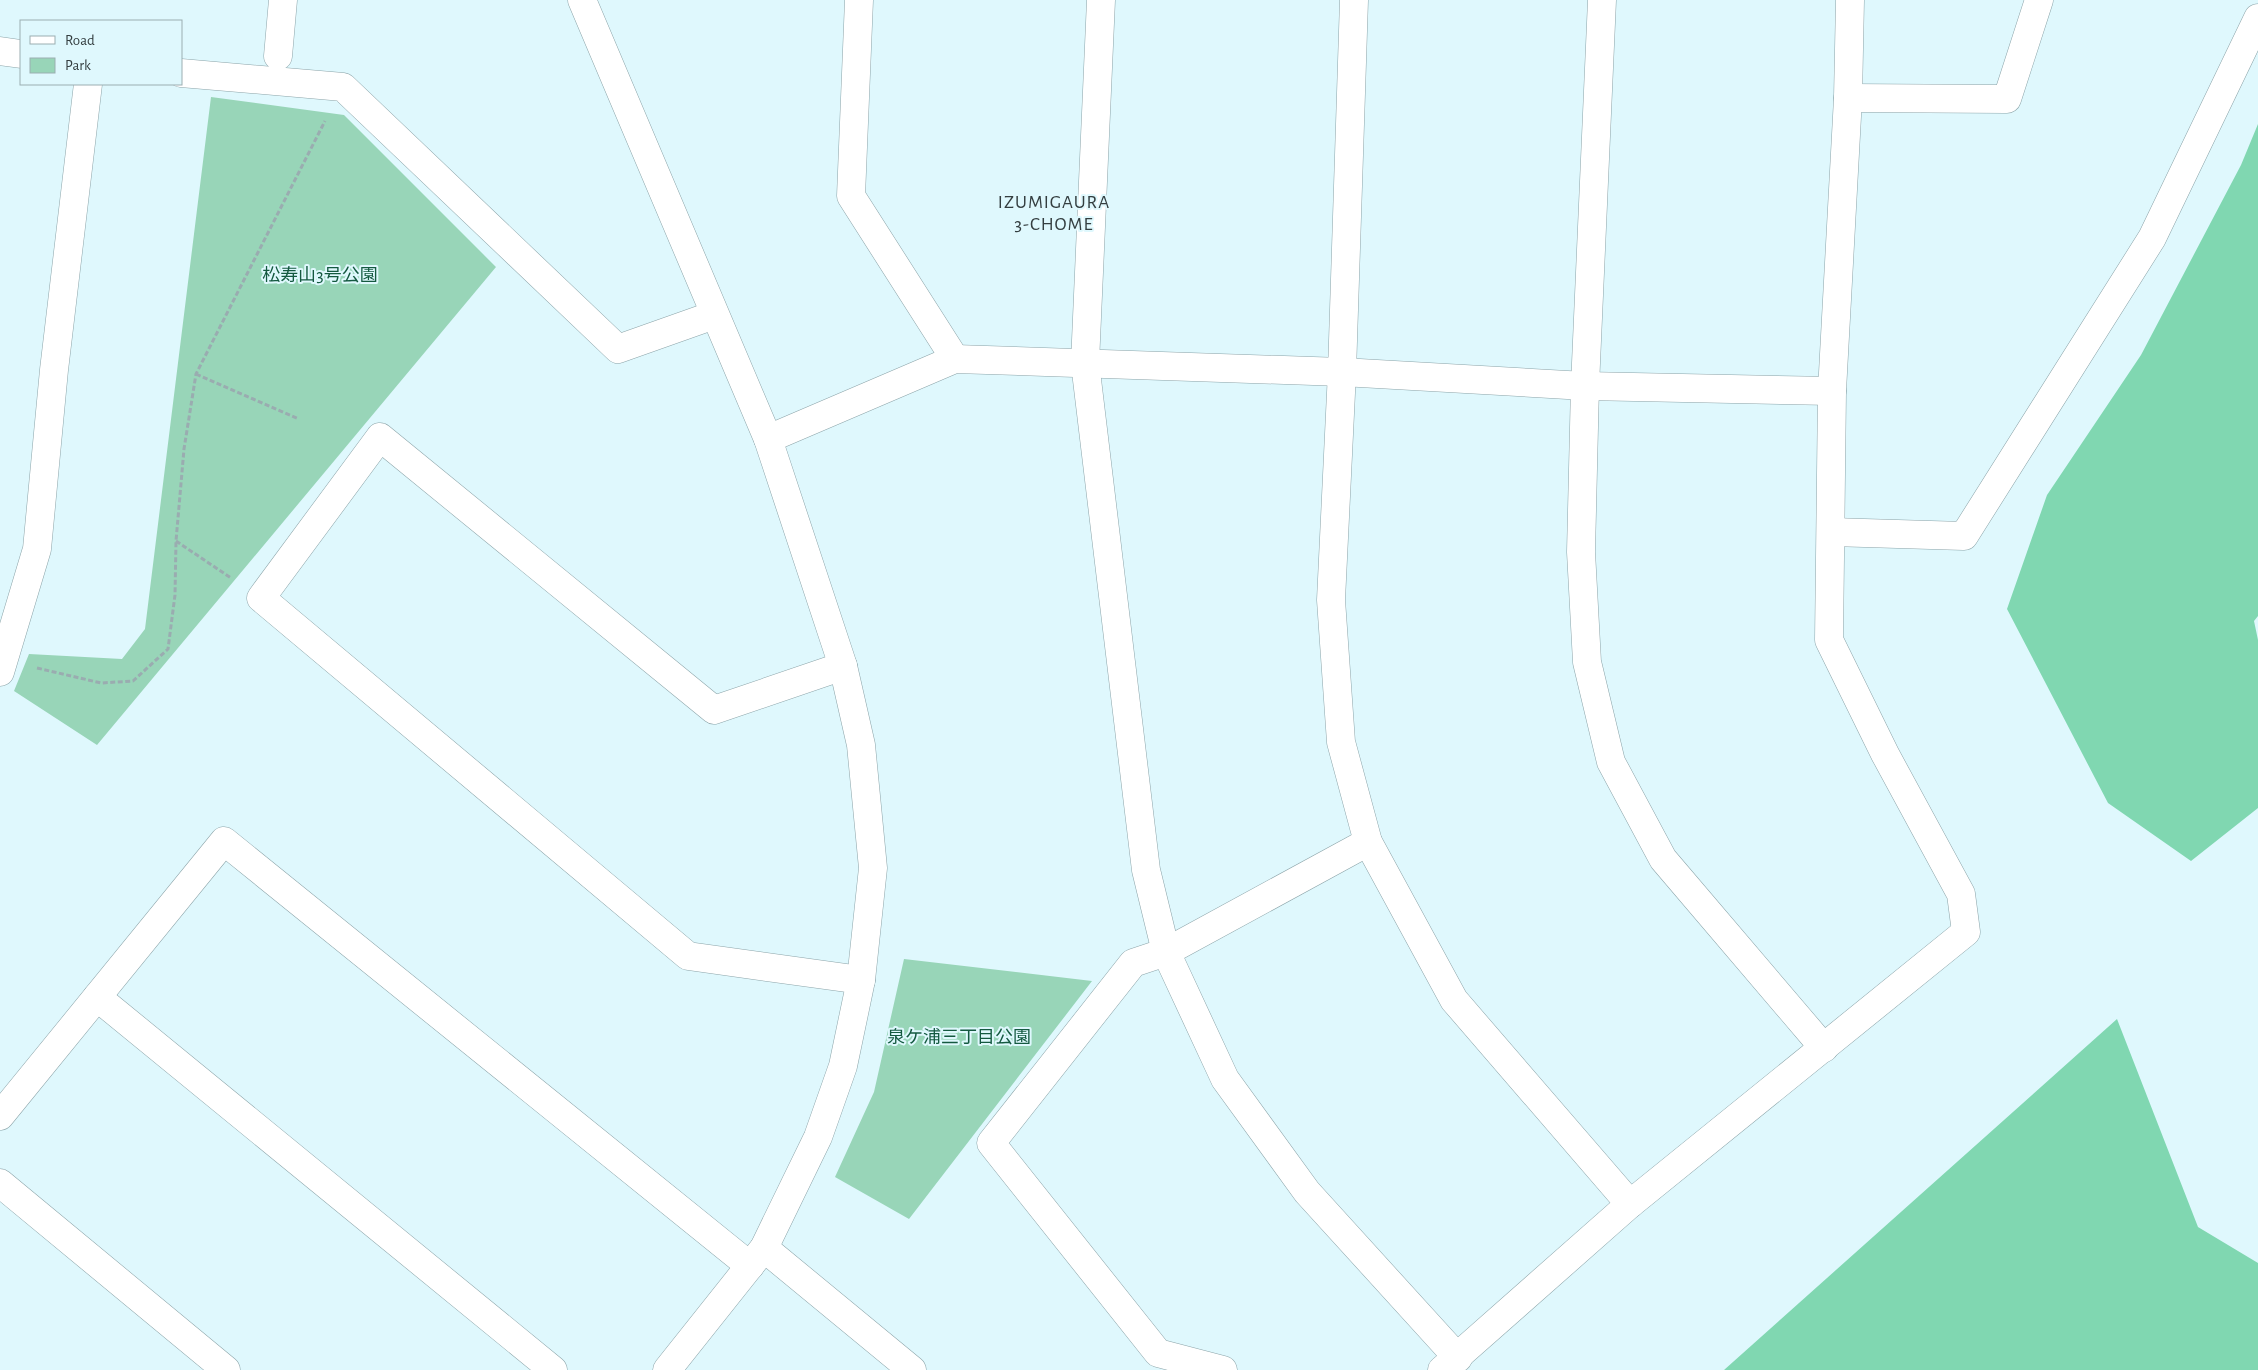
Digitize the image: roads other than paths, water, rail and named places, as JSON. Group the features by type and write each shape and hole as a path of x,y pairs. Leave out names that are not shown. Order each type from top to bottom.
{"street":[{"path":"278,56 283,0"},
{"path":"582,0 768,440 843,666 861,745 873,868 861,980 843,1066 818,1137 757,1257 667,1370"},
{"path":"859,0 852,196 955,359"},
{"path":"1101,0 1085,363 1146,870 1166,952 1225,1079 1307,1192 1450,1364 1630,1204 1966,932 1962,894 1885,754 1829,640 1832,391 1848,98 1850,0"},
{"path":"1354,0 1342,372 1332,600 1341,742 1368,842 1454,1000 1630,1204"},
{"path":"1602,0 1585,386 1581,552 1587,662 1611,762 1663,859 1824,1048"},
{"path":"1848,98 2007,99 2039,0"},
{"path":"1830,532 1964,536 2152,238 2258,18"},
{"path":"0,51 20,54"},
{"path":"182,73 343,87 618,349 714,315"},
{"path":"2,664 37,549 54,370 88,85"},
{"path":"768,440 955,359 1342,372 1585,386 1832,391"},
{"path":"843,666 714,710 380,437 261,598 688,956 861,980"},
{"path":"0,1116 224,841 757,1257 912,1370"},
{"path":"1223,1370 1158,1353 990,1143 1133,963 1166,952 1368,842"},
{"path":"97,997 553,1370"},
{"path":"0,1183 226,1370"}],"district":[{"name":"IZUMIGAURA 3-CHOME","path":"1054,212"}],"park label":[{"name":"松寿山3号公園","path":"320,275"},
{"name":"泉ケ浦三丁目公園","path":"959,1037"}]}
